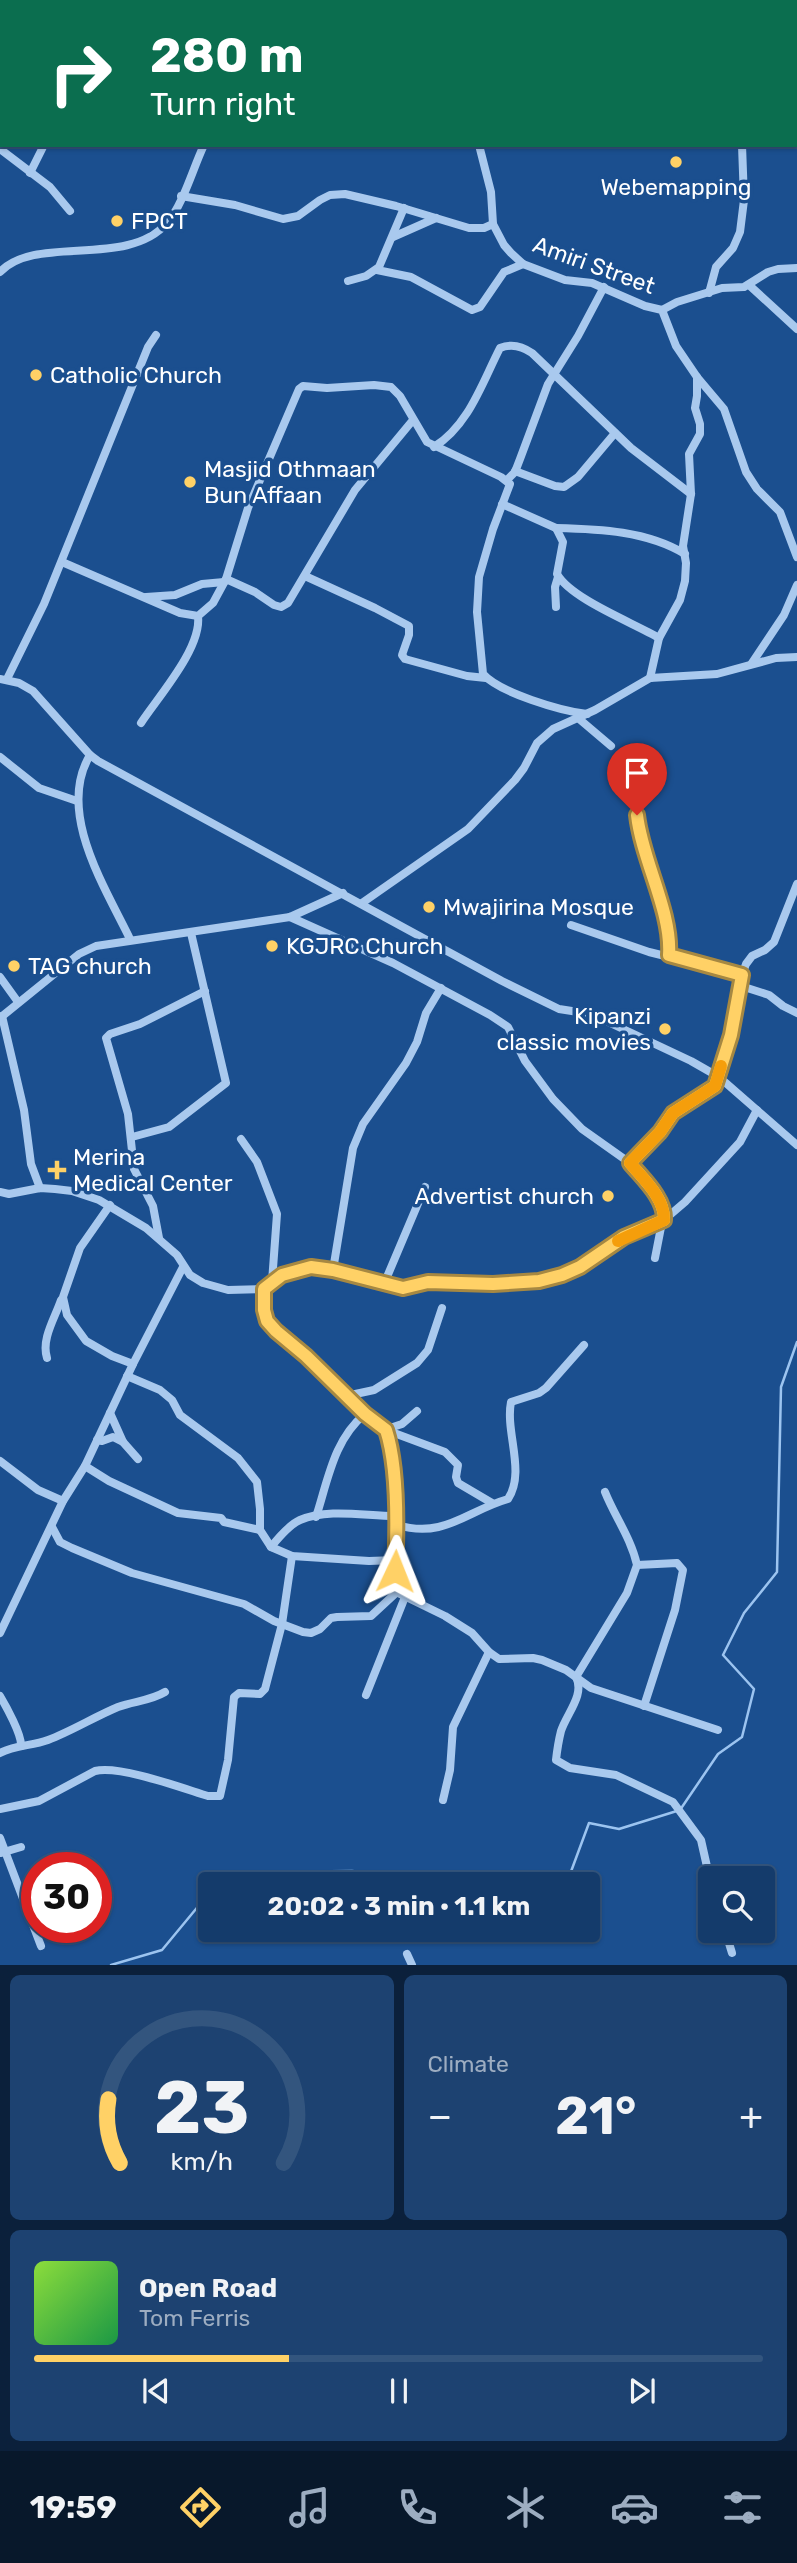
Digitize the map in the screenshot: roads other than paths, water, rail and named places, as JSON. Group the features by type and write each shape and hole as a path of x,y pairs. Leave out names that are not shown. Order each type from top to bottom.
{"street":[{"path":"30,173 43,147"},
{"path":"2,266 29,257 127,246 142,241 166,224 174,213 203,147"},
{"name":"Amiri Street","path":"480,147 491,192 493,224 504,246 523,264 565,280 584,281 604,287 645,306 662,310 676,346 723,409 746,472 757,489 780,512 797,557"},
{"path":"709,293 716,267 733,248 740,232 744,200 742,147"},
{"path":"0,149 50,187 70,211"},
{"path":"181,196 293,219 320,200 338,194 404,208 469,228 484,228 493,224"},
{"path":"348,281 377,270 404,208"},
{"path":"393,237 436,218"},
{"path":"377,270 411,277 472,310 480,307 504,272 523,264"},
{"path":"662,310 677,302 722,288 749,285 768,272 792,267"},
{"path":"749,285 797,329"},
{"path":"507,480 515,471 553,374 578,336 604,287"},
{"path":"156,335 148,347 44,604 3,679 33,691 90,755 440,948 544,1002 559,1009 591,1014 691,1061 719,1077 797,1145"},
{"path":"434,447 447,439 462,423 500,348 507,345 526,349 659,472 691,494"},
{"path":"650,678 659,638 680,600 685,581 683,546 691,494 689,454 700,434 695,408 697,377"},
{"path":"62,562 180,613 198,615 213,603 225,581 248,508 299,389 303,386 391,387 400,396 427,442 507,480"},
{"path":"143,597 175,596 202,584 225,581 255,592 274,605 281,607 288,603 355,490 413,420"},
{"path":"515,471 564,487 578,477 615,433"},
{"path":"486,678 481,669 477,612 479,577 509,490 507,480"},
{"path":"502,505 556,528 598,530 637,536 657,541 684,554"},
{"path":"556,528 563,542 556,569 558,577 565,585 659,638"},
{"path":"305,576 409,626 409,635 402,655 405,659 467,676 486,678 548,706 587,714"},
{"path":"556,607 555,587 558,577"},
{"path":"752,663 784,615 797,585"},
{"path":"141,723 178,671 196,633 198,615"},
{"path":"362,903 468,829 515,780 537,743 552,729 587,714 650,678 717,674 752,663 797,657"},
{"path":"578,718 611,746"},
{"path":"90,755 79,778 77,801 82,829 95,867 130,939"},
{"path":"0,757 39,788 77,801"},
{"path":"637,815 643,851 666,931 669,955"},
{"path":"630,1163 660,1132 673,1113 715,1086 742,975 749,959 774,942 797,884"},
{"path":"40,1188 31,1164 24,1110 1,1017 85,950 130,939 191,933 290,917 343,893"},
{"path":"290,917 393,963 508,1027 525,1061 553,1099 582,1129 630,1163 656,1195 664,1212 664,1220 655,1258"},
{"path":"571,925 637,948 742,975"},
{"path":"132,1137 169,1127 226,1083 191,933"},
{"path":"0,977 18,1002"},
{"path":"741,986 769,995 797,1013"},
{"path":"333,1270 350,1158 357,1138 363,1124 406,1063 417,1042 426,1013 441,988"},
{"path":"159,1238 153,1206 134,1169 132,1137 106,1037 140,1024 205,991"},
{"path":"0,1192 9,1194 40,1188 72,1191 110,1205 159,1238 177,1255 190,1275 228,1290 264,1289 298,1269 311,1267 403,1288 428,1282 493,1284 539,1281 580,1267 624,1237 664,1220 685,1202 740,1142 757,1110"},
{"path":"241,1139 257,1162 276,1214 272,1282"},
{"path":"384,1284 425,1187"},
{"path":"47,1358 44,1349 46,1339 80,1248 110,1205"},
{"path":"0,1633 63,1502 85,1466 183,1267"},
{"path":"264,1289 267,1321 365,1414 386,1429 445,1452 457,1465 458,1483 492,1503"},
{"path":"62,1297 66,1315 86,1341 133,1364"},
{"path":"346,1396 374,1390 417,1363 428,1350 442,1308"},
{"path":"271,1546 301,1519 336,1513 396,1520 416,1528 446,1526 492,1503 508,1499 514,1488 511,1402 546,1388 584,1345"},
{"path":"127,1376 160,1391 172,1400 180,1415 238,1458 257,1482 260,1530 271,1546 292,1556 396,1560"},
{"path":"386,1429 401,1424 417,1411"},
{"path":"110,1413 123,1442 138,1459"},
{"path":"316,1517 335,1455 346,1433 365,1414"},
{"path":"366,1695 401,1594 396,1560 392,1459 386,1429"},
{"path":"97,1440 104,1441 113,1437 123,1442"},
{"path":"0,1461 38,1490 63,1502"},
{"path":"85,1466 109,1481 178,1513 221,1518 224,1522 260,1530"},
{"path":"576,1677 627,1593 637,1565 627,1534 612,1511 605,1492"},
{"path":"52,1527 60,1542 132,1573 244,1604 282,1625 311,1633 320,1629 331,1618 371,1616 401,1594"},
{"path":"0,1809 39,1801 104,1769 220,1797 228,1760 234,1697 239,1693 260,1694 265,1689 282,1625 292,1556"},
{"path":"637,1565 677,1563 683,1570 676,1610 644,1706"},
{"path":"401,1594 469,1631 499,1659 542,1660 576,1677 591,1688 718,1730"},
{"path":"443,1800 450,1770 453,1727 489,1652"},
{"path":"576,1677 580,1684 579,1692 561,1731 556,1760 570,1768 616,1775 673,1802 698,1835 706,1866"},
{"path":"0,1753 47,1740 122,1706 154,1699 165,1692"},
{"path":"0,1696 20,1733 21,1746"},
{"path":"0,1838 2,1852 41,1946"},
{"path":"2,1852 21,1847"},
{"path":"729,1943 732,1953"},
{"path":"407,1954 412,1965"}],"waterway":[{"path":"571,1872 589,1823 619,1829 680,1810 718,1754 742,1737 754,1689 723,1655 744,1613 777,1572 781,1387 797,1342"},
{"path":"267,1872 360,1872"},
{"path":"111,1965 162,1950 198,1906"}],"place":[{"name":"Webemapping","path":"676,162"},
{"name":"FPCT","path":"117,221"},
{"name":"Catholic Church","path":"36,375"},
{"name":"Masjid Othmaan Bun Affaan","path":"190,482"},
{"name":"Mwajirina Mosque","path":"429,907"},
{"name":"KGJRC Church","path":"272,946"},
{"name":"TAG church","path":"14,966"},
{"name":"Kipanzi classic movies","path":"665,1029"},
{"name":"Merina Medical Center","path":"57,1170"},
{"name":"Advertist church","path":"608,1196"}]}
